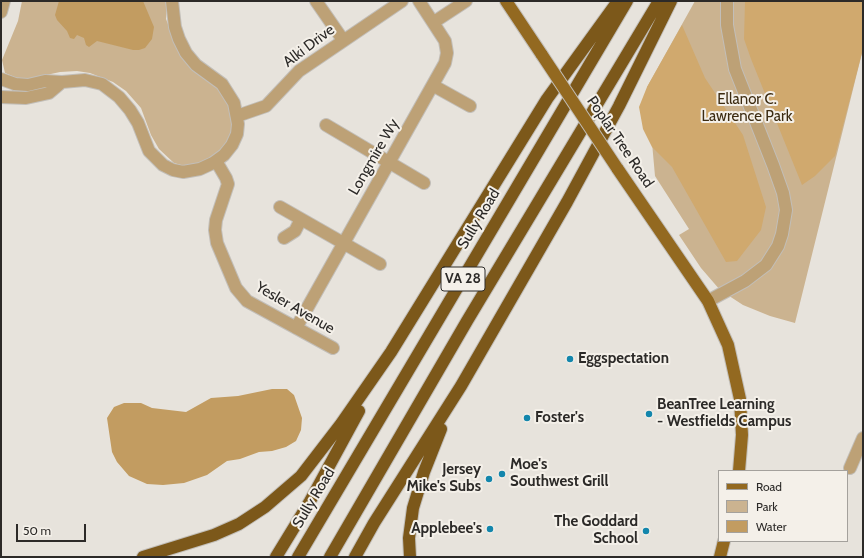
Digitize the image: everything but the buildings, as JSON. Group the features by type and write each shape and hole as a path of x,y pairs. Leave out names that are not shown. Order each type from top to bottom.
{"highway":[{"path":"144,557 182,546 239,524 275,498 301,476 342,424 391,352 547,99 618,1"},
{"name":"Sully Road","path":"298,557 627,1"},
{"name":"VA 28","path":"330,557 470,314 658,1"},
{"path":"355,557 378,517 461,386 567,202 619,106 671,1"},
{"path":"276,557 309,503 391,352"},
{"path":"410,557 409,538 413,508 438,434 461,386"}],"main road":[{"name":"Poplar Tree Road","path":"506,1 708,301 728,345 736,375 742,421 739,470"},
{"path":"720,557 724,542"}],"street":[{"path":"1,12 4,1"},
{"path":"1,79 15,84 28,85 45,81 62,82 85,80 102,84 119,97 138,123 149,151 163,165 173,170 183,172 200,169 216,161 232,145 237,134 237,116 234,103 229,92 222,84 196,65 186,53 175,27 172,1"},
{"path":"316,1 343,40"},
{"name":"Alki Drive","path":"237,116 266,106 299,71 402,1"},
{"name":"Longmire Wy","path":"296,328 443,68 447,52 443,35 419,1"},
{"path":"434,22 466,1"},
{"path":"708,301 745,281 766,265 778,246 782,234 786,210 783,193 776,172 735,70 726,25 727,1"},
{"path":"1,98 26,98 50,93 62,82"},
{"path":"434,86 470,106"},
{"path":"326,126 424,182"},
{"name":"Yesler Avenue","path":"216,161 228,184 216,220 215,230 218,244 236,288 247,300 333,348"},
{"path":"280,207 380,264"},
{"path":"284,238 295,231 301,219"},
{"path":"850,468 863,438"}],"green space":[{"path":"22,1 167,1 166,19 178,50 184,60 218,89 229,104 232,129 227,144 221,152 191,168 174,163 159,149 151,135 141,108 126,91 113,82 90,73 77,71 60,72 28,79 19,79 5,73 2,60 18,21"},
{"name":"Ellanor C. Lawrence Park","path":"695,1 863,1 863,49 795,323 770,316 743,305 720,290 701,268 679,235 689,229 655,176 647,87"}],"shaded area":[{"path":"745,1 863,1 863,49 835,156 815,176 802,185 744,39"},
{"path":"682,25 705,78 743,135 766,207 761,230 737,261 726,262 672,167 652,147 643,129 639,107 647,87"}],"water":[{"path":"59,1 143,1 154,27 152,39 145,48 139,50 133,50 97,41 89,47 86,45 84,38 77,35 74,39 70,38 67,31 57,20 55,15"},
{"path":"272,389 287,389 294,395 302,418 301,430 296,441 286,447 272,451 259,452 240,459 227,461 207,475 184,483 163,485 147,484 129,476 117,462 112,452 107,418 114,407 124,403 141,403 152,408 186,412 211,398 238,396"}],"place":[{"name":"Eggspectation","path":"570,359"},
{"name":"BeanTree Learning - Westfields Campus","path":"649,414"},
{"name":"Foster's","path":"527,418"},
{"name":"Moe's Southwest Grill","path":"502,474"},
{"name":"Jersey Mike's Subs","path":"489,479"},
{"name":"Applebee's","path":"490,529"},
{"name":"The Goddard School","path":"646,531"}]}
